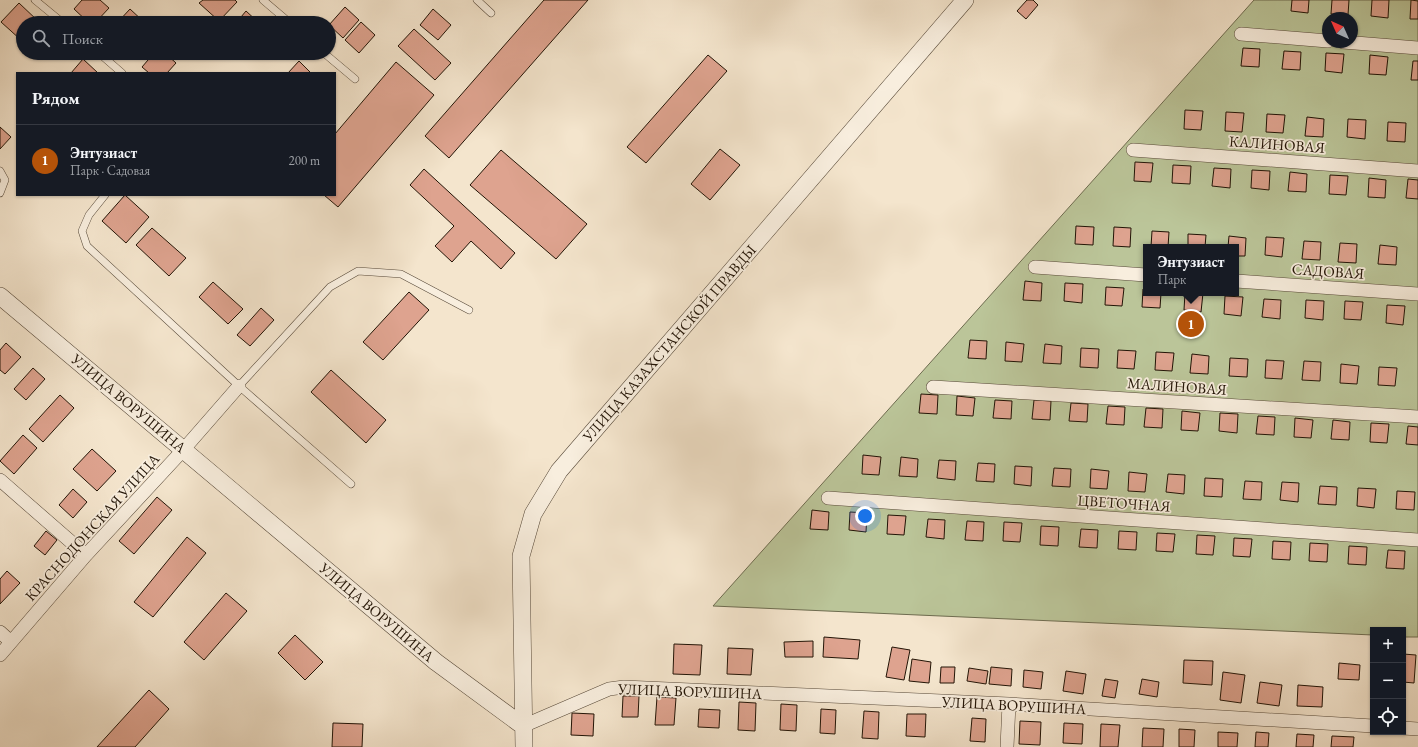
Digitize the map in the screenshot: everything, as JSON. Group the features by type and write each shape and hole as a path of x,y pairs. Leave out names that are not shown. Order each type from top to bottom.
{"street":[{"name":"УЛИЦА КАЗАХСТАНСКОЙ ПРАВДЫ","path":"524,747 521,556 537,508 559,471 965,0"},
{"path":"1240,34 1322,41"},
{"path":"1358,43 1418,48"},
{"name":"КАЛИНОВАЯ","path":"1133,150 1418,170"},
{"path":"1035,267 1143,275"},
{"name":"САДОВАЯ","path":"1239,281 1418,294"},
{"name":"УЛИЦА ВОРУШИНА","path":"0,296 436,662 523,726 609,689 624,687 1010,704 1370,726"},
{"name":"КРАСНОДОНСКАЯ УЛИЦА","path":"0,655 86,555 184,449 239,386"},
{"name":"МАЛИНОВАЯ","path":"933,386 1418,417"},
{"path":"0,480 86,555"},
{"name":"ЦВЕТОЧНАЯ","path":"828,498 1418,540"},
{"path":"0,632 11,642"},
{"path":"1007,747 1010,704"},
{"path":"1406,728 1418,729"}],"lane":[{"path":"35,0 54,16"},
{"path":"263,0 282,16"},
{"path":"477,0 491,13"},
{"path":"106,60 121,72"},
{"path":"332,60 355,80"},
{"path":"0,171 5,180 0,194"},
{"path":"104,196 89,215 82,231 87,246 239,386 351,484"},
{"path":"239,386 330,287 358,271 401,274 469,310"}],"green space":[{"path":"1254,0 1418,0 1418,637 1406,637 1406,627 1370,627 1370,635 713,606"}],"building":[{"path":"82,0 100,0 109,8 102,16 82,16 74,9"},
{"path":"203,0 235,0 237,2 224,16 213,16 199,3"},
{"path":"544,0 588,0 449,158 425,136"},
{"path":"1027,0 1033,0 1038,5 1026,19 1017,11"},
{"path":"1292,0 1309,0 1308,13 1291,11"},
{"path":"1332,0 1349,0 1348,12 1331,12"},
{"path":"1372,0 1389,0 1388,18 1371,16"},
{"path":"1411,0 1418,1 1418,19 1410,19"},
{"path":"19,3 33,16 16,16 16,36 1,22"},
{"path":"345,7 359,20 343,38 336,32 336,17"},
{"path":"130,9 138,16 124,16"},
{"path":"433,9 451,25 438,40 420,25"},
{"path":"246,11 251,16 242,16"},
{"path":"361,22 375,35 359,53 345,40"},
{"path":"414,29 451,63 435,80 398,46"},
{"path":"1243,48 1260,49 1259,67 1241,66"},
{"path":"1284,51 1301,52 1300,70 1282,69"},
{"path":"1326,53 1344,54 1342,73 1325,71"},
{"path":"708,55 727,71 646,163 627,147"},
{"path":"1370,55 1388,57 1386,75 1369,74"},
{"path":"82,60 84,60 97,72 72,72"},
{"path":"148,60 173,60 176,63 168,72 148,72 142,67"},
{"path":"299,61 310,72 289,72"},
{"path":"1413,61 1418,61 1418,80 1411,80"},
{"path":"396,62 434,95 338,207 325,196 336,196 336,133"},
{"path":"1185,110 1203,111 1201,130 1184,129"},
{"path":"1226,112 1244,113 1242,132 1225,131"},
{"path":"1267,114 1285,115 1283,133 1266,132"},
{"path":"1307,117 1324,119 1323,137 1305,136"},
{"path":"1348,119 1366,120 1365,139 1347,137"},
{"path":"1388,122 1406,123 1405,142 1387,141"},
{"path":"0,127 11,137 0,149"},
{"path":"720,149 740,165 710,200 691,184"},
{"path":"501,150 587,224 556,259 470,185"},
{"path":"1135,162 1153,163 1151,182 1134,181"},
{"path":"1173,165 1191,166 1190,184 1172,183"},
{"path":"1214,168 1231,169 1230,188 1212,186"},
{"path":"424,169 515,253 501,269 471,241 452,262 435,246 454,226 410,185"},
{"path":"1252,170 1270,171 1269,190 1251,188"},
{"path":"1290,172 1307,174 1306,192 1288,191"},
{"path":"1330,175 1348,176 1346,195 1329,194"},
{"path":"1369,178 1386,180 1385,198 1368,197"},
{"path":"1408,179 1418,180 1418,199 1406,198"},
{"path":"124,196 126,196 149,217 126,243 102,221"},
{"path":"1076,226 1094,227 1093,245 1075,244"},
{"path":"1114,227 1131,228 1130,247 1113,246"},
{"path":"152,228 186,258 169,276 136,245"},
{"path":"1152,231 1169,232 1168,244 1151,244"},
{"path":"1188,234 1206,235 1205,244 1188,244"},
{"path":"1229,236 1246,238 1245,256 1239,256 1239,244 1228,244"},
{"path":"1266,237 1284,238 1282,257 1265,255"},
{"path":"1304,241 1321,242 1320,260 1302,259"},
{"path":"1340,243 1357,244 1356,263 1338,262"},
{"path":"1380,245 1397,247 1396,265 1378,264"},
{"path":"1025,281 1042,283 1041,301 1023,300"},
{"path":"213,282 243,309 228,324 199,297"},
{"path":"1065,283 1083,284 1082,303 1064,301"},
{"path":"1106,287 1124,288 1122,306 1105,305"},
{"path":"1143,289 1143,296 1161,296 1160,308 1142,307"},
{"path":"409,292 429,310 383,360 363,342"},
{"path":"1185,296 1203,296 1201,312 1184,310"},
{"path":"1225,296 1243,297 1241,316 1224,314"},
{"path":"1264,299 1281,300 1280,319 1262,317"},
{"path":"1306,300 1324,301 1323,320 1305,318"},
{"path":"1345,301 1363,302 1361,320 1344,319"},
{"path":"1387,305 1405,306 1403,325 1386,323"},
{"path":"261,308 274,320 250,346 237,335"},
{"path":"970,340 987,341 986,359 968,358"},
{"path":"1006,342 1024,344 1022,362 1005,361"},
{"path":"6,343 21,357 5,374 0,370 0,350"},
{"path":"1045,344 1062,346 1061,364 1043,363"},
{"path":"1081,348 1099,349 1098,368 1080,367"},
{"path":"1118,350 1136,351 1134,369 1117,368"},
{"path":"1156,352 1174,353 1172,371 1155,370"},
{"path":"1192,354 1209,356 1208,374 1190,373"},
{"path":"1230,358 1248,359 1247,377 1229,376"},
{"path":"1266,360 1284,361 1282,379 1265,378"},
{"path":"1304,361 1321,362 1320,381 1302,380"},
{"path":"1341,364 1359,366 1357,384 1340,383"},
{"path":"1379,367 1397,368 1395,386 1378,385"},
{"path":"33,368 45,379 26,400 14,389"},
{"path":"331,370 386,420 366,443 311,392"},
{"path":"921,394 938,395 937,414 919,413"},
{"path":"60,395 74,408 43,442 29,429"},
{"path":"957,396 975,398 973,416 956,415"},
{"path":"995,400 1012,401 1011,419 993,418"},
{"path":"1034,400 1051,401 1050,420 1032,419"},
{"path":"1071,403 1088,404 1087,422 1069,421"},
{"path":"1108,406 1125,407 1124,425 1106,424"},
{"path":"1146,408 1163,409 1162,428 1144,427"},
{"path":"1182,411 1200,413 1198,431 1181,430"},
{"path":"1220,413 1238,414 1237,433 1219,431"},
{"path":"1258,416 1275,417 1274,435 1256,434"},
{"path":"1295,418 1313,420 1311,438 1294,437"},
{"path":"1333,420 1350,422 1349,440 1331,439"},
{"path":"1371,423 1389,424 1387,443 1370,442"},
{"path":"1408,426 1418,427 1418,445 1406,444"},
{"path":"23,435 37,448 14,474 0,461"},
{"path":"92,449 116,471 97,491 73,469"},
{"path":"863,455 881,457 879,475 862,474"},
{"path":"901,457 918,459 917,477 899,476"},
{"path":"939,460 956,461 955,480 937,478"},
{"path":"978,463 995,464 994,482 976,481"},
{"path":"1015,466 1032,467 1031,486 1014,484"},
{"path":"1054,468 1071,469 1070,487 1052,486"},
{"path":"1091,469 1109,471 1107,489 1090,488"},
{"path":"1129,472 1147,474 1145,492 1128,491"},
{"path":"1168,474 1185,475 1184,494 1166,492"},
{"path":"1205,478 1223,479 1222,497 1204,496"},
{"path":"1245,481 1262,482 1261,500 1243,499"},
{"path":"1282,482 1299,483 1298,502 1280,500"},
{"path":"1320,486 1337,487 1336,505 1318,504"},
{"path":"1358,488 1376,489 1374,508 1357,506"},
{"path":"73,489 87,502 73,518 59,505"},
{"path":"1397,491 1415,492 1414,510 1396,509"},
{"path":"157,497 172,510 134,554 119,541"},
{"path":"812,510 829,512 828,530 810,529"},
{"path":"850,512 867,513 866,532 849,530"},
{"path":"888,515 906,516 904,535 887,534"},
{"path":"928,519 945,520 944,539 926,537"},
{"path":"967,521 984,522 983,541 965,540"},
{"path":"1004,522 1022,523 1020,542 1003,541"},
{"path":"1041,526 1059,527 1058,546 1040,545"},
{"path":"1081,529 1098,530 1097,548 1079,547"},
{"path":"46,531 57,540 45,555 34,546"},
{"path":"1119,531 1137,532 1136,550 1118,549"},
{"path":"1157,533 1175,534 1173,552 1156,551"},
{"path":"1197,535 1215,536 1213,555 1196,554"},
{"path":"187,537 206,553 153,617 134,602"},
{"path":"1234,538 1252,539 1250,557 1233,556"},
{"path":"1273,541 1291,542 1290,560 1272,559"},
{"path":"1310,543 1328,544 1327,562 1309,561"},
{"path":"1349,546 1367,547 1366,565 1348,564"},
{"path":"1388,550 1405,551 1404,569 1386,568"},
{"path":"7,571 20,583 0,604 0,579"},
{"path":"226,593 247,611 204,660 184,642"},
{"path":"295,635 323,662 305,680 278,653"},
{"path":"824,637 860,640 858,659 823,657"},
{"path":"813,641 813,657 785,657 784,642"},
{"path":"674,644 702,645 700,675 673,674"},
{"path":"892,647 910,650 904,680 886,677"},
{"path":"728,648 753,649 751,675 727,674"},
{"path":"1406,654 1416,655 1414,683 1406,682"},
{"path":"912,659 931,662 929,683 909,681"},
{"path":"1184,660 1213,661 1212,685 1183,683"},
{"path":"1339,663 1360,665 1359,680 1338,679"},
{"path":"941,667 955,667 954,683 940,683"},
{"path":"991,667 1012,669 1011,686 989,684"},
{"path":"969,668 988,671 986,684 967,681"},
{"path":"1024,670 1043,672 1041,689 1023,687"},
{"path":"1066,671 1086,674 1083,694 1063,691"},
{"path":"1223,672 1245,675 1241,703 1220,700"},
{"path":"1105,679 1118,681 1115,698 1102,696"},
{"path":"1142,679 1159,682 1157,697 1139,694"},
{"path":"1260,682 1282,685 1279,706 1257,703"},
{"path":"1298,685 1323,687 1322,707 1297,706"},
{"path":"149,690 169,709 135,747 97,747"},
{"path":"623,696 639,696 638,717 622,717"},
{"path":"657,697 676,698 674,725 655,725"},
{"path":"739,702 756,703 755,731 738,730"},
{"path":"781,704 797,705 796,731 780,730"},
{"path":"699,709 720,710 719,728 698,727"},
{"path":"821,709 836,710 835,734 820,733"},
{"path":"864,711 879,712 878,739 862,738"},
{"path":"572,713 594,714 593,736 571,735"},
{"path":"907,714 926,714 925,737 906,736"},
{"path":"972,718 986,719 985,742 970,741"},
{"path":"1020,721 1041,722 1040,745 1019,744"},
{"path":"333,723 363,724 362,747 332,747"},
{"path":"1064,723 1083,724 1082,744 1063,743"},
{"path":"1101,724 1120,725 1118,747 1100,747"},
{"path":"1143,728 1164,729 1163,747 1142,747"},
{"path":"1179,729 1195,730 1194,747 1179,747"},
{"path":"1218,732 1238,733 1237,747 1218,747"},
{"path":"1256,732 1269,733 1268,747 1255,747"},
{"path":"1297,734 1314,735 1313,747 1296,747"},
{"path":"1332,736 1354,737 1353,747 1331,747"}],"place":[{"name":"Энтузиаст","path":"1191,324"}]}
